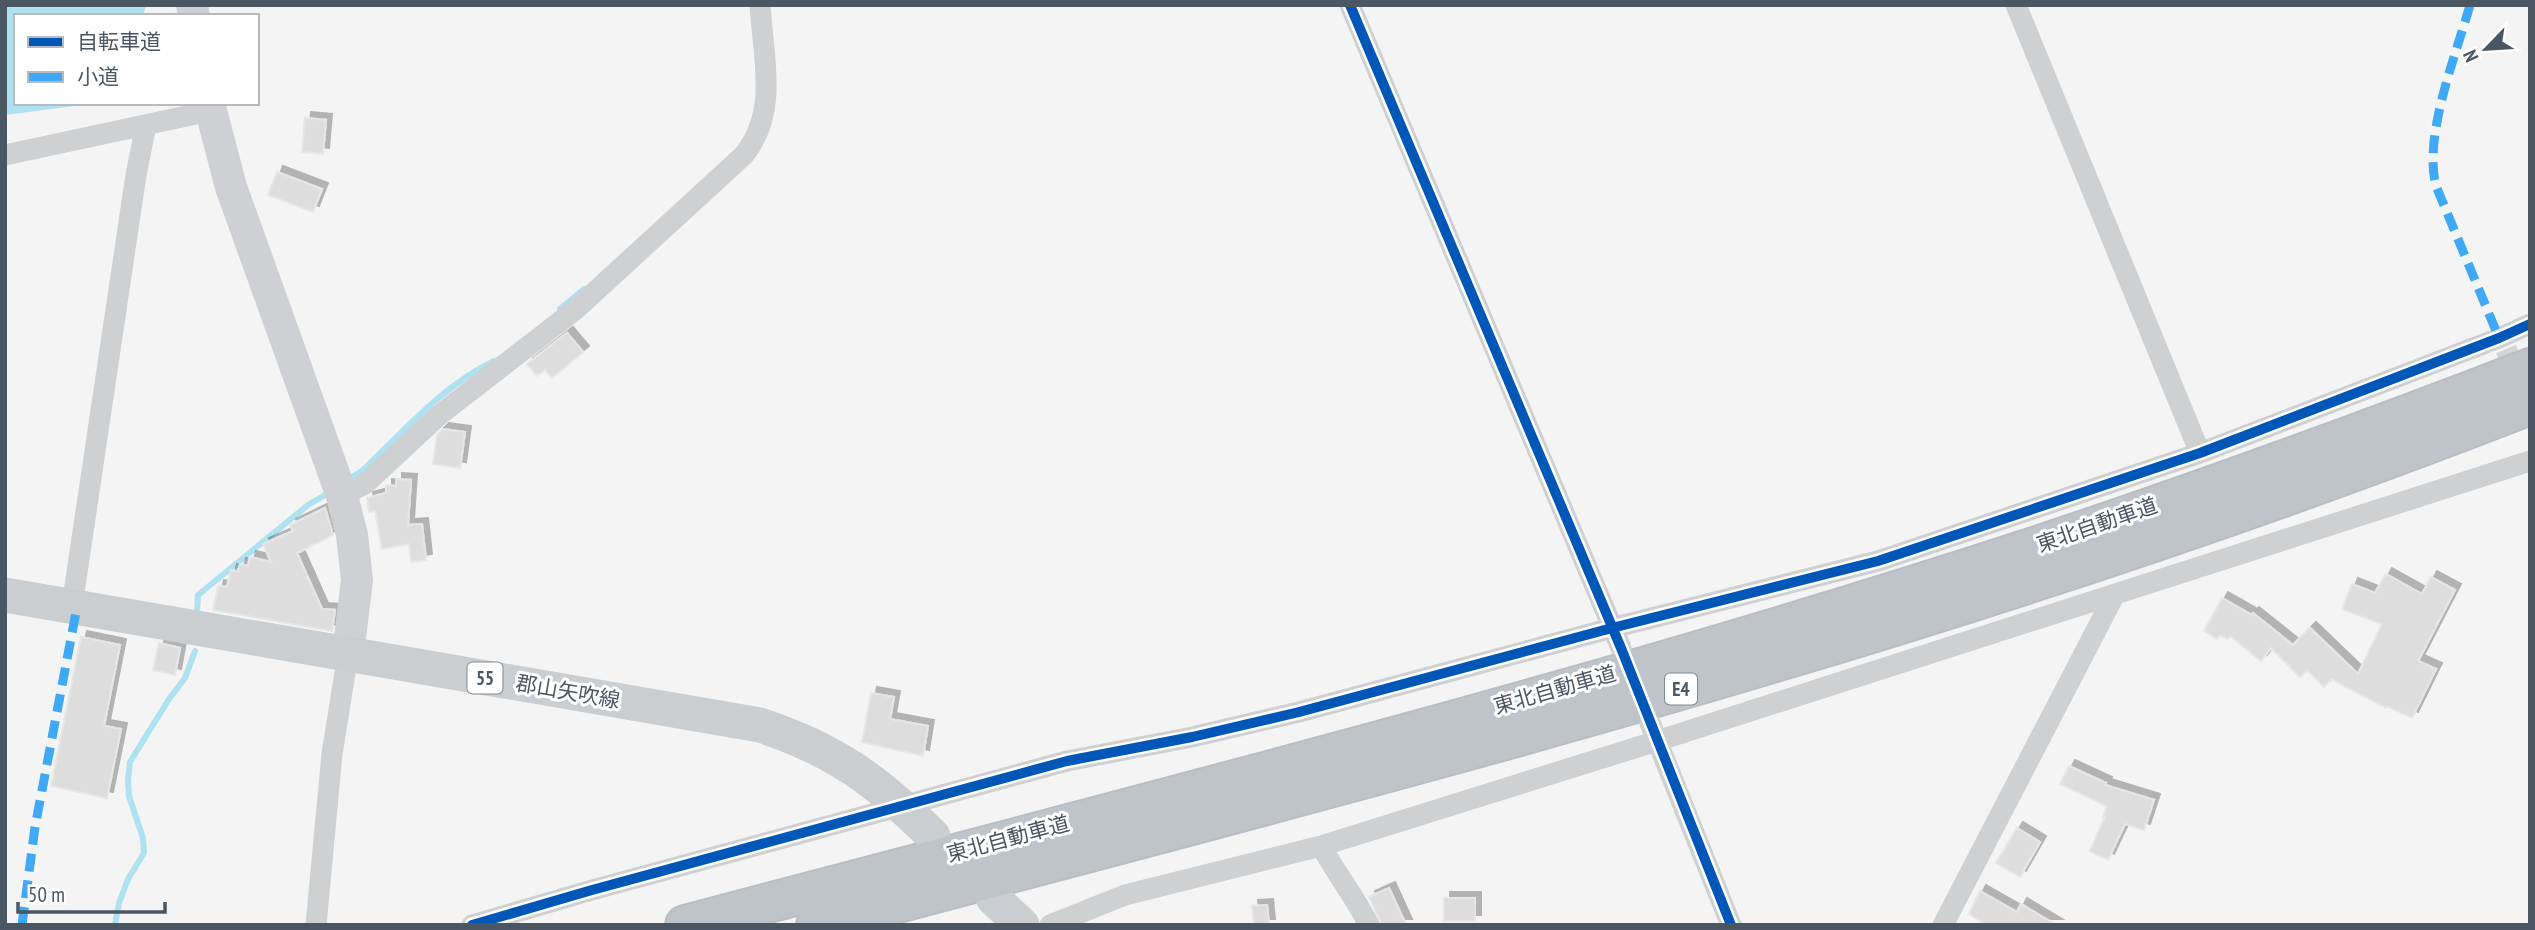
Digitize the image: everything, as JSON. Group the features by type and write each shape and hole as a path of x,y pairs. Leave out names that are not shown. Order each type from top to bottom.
{"highway":[{"name":"東北自動車道","path":"685,925 1315,757 1761,631 2029,549 2245,475 2512,352"},
{"name":"東北自動車道","path":"816,925 1478,747 1772,663 2039,580 2280,498 2530,405"}],"main road":[{"name":"郡山矢吹線","path":"5,595 760,725 813,744 839,759 902,806 933,836"}],"street":[{"path":"342,496 365,484 446,410 575,310 744,155 758,134 766,104 760,5"},
{"path":"1350,5 1621,648"},
{"path":"2016,5 2200,453"},
{"path":"5,155 146,125 209,107 231,187 342,496 352,535 357,580 332,754 316,925"},
{"path":"72,606 91,467 146,125"},
{"path":"472,925 1067,761 1192,737 1300,712 1612,628 1878,561 2512,352 2530,324"},
{"path":"1050,925 1125,895 1321,846 1654,732 2115,594 2530,461"},
{"path":"1943,925 2115,594"},
{"path":"1654,732 1731,925"},
{"path":"1321,846 1334,870 1356,898 1368,925"}],"water":[{"path":"5,5 146,5 144,14 14,14 14,105 82,105 5,115"}],"building":[{"path":"305,118 326,120 323,154 302,152"},
{"path":"277,172 322,189 313,212 268,195"},
{"path":"567,333 583,352 552,378 545,370 537,376 527,364"},
{"path":"443,429 465,432 460,468 433,464 437,435"},
{"path":"396,479 411,480 408,525 422,524 426,560 411,562 409,544 382,549 375,511 369,512 367,498 386,493 386,485 396,486"},
{"path":"325,508 333,535 297,553 322,609 335,610 332,631 213,610 218,586 227,587 231,570 238,572 240,564 248,566 250,557 271,562 263,544 293,531 290,525"},
{"path":"2386,574 2422,594 2431,577 2455,590 2418,661 2436,669 2412,718 2387,706 2386,708 2331,679 2324,687 2307,670 2300,677 2271,648 2261,661 2230,636 2228,639 2220,635 2217,639 2204,631 2222,598 2252,615 2253,613 2293,645 2310,628 2358,674 2382,624 2342,609 2352,584 2375,593"},
{"path":"81,637 120,645 104,726 121,729 107,798 51,786"},
{"path":"159,643 180,648 175,675 153,670"},
{"path":"871,693 894,697 890,719 928,726 923,756 862,742"},
{"path":"2069,766 2106,783 2105,785 2154,800 2144,830 2125,824 2108,860 2090,851 2107,806 2060,784"},
{"path":"2017,828 2040,842 2020,877 1996,863"},
{"path":"1389,888 1406,925 1382,925 1369,897"},
{"path":"1980,891 2017,912 2021,904 2056,925 1986,925 1969,914"},
{"path":"1444,898 1475,898 1475,921 1444,921"},
{"path":"1267,905 1269,925 1254,925 1252,906"}],"waterway":[{"path":"560,309 584,289"},
{"path":"350,478 362,471 440,396 494,361"},
{"path":"197,614 198,595 308,505 325,495"},
{"path":"115,925 119,903 128,879 144,853 143,838 129,796 130,762 185,678 195,651"}],"tunnel":[{"path":"2506,349 2519,381"}],"marked path":[{"path":"2470,5 2437,120 2433,166 2436,186 2499,338"},
{"path":"22,925 35,827 77,607"}],"cycle path":[{"path":"1350,5 1621,648 1731,925"},
{"path":"472,925 1067,761 1192,737 1299,712 1612,628 1878,561 2200,453 2530,324"}]}
